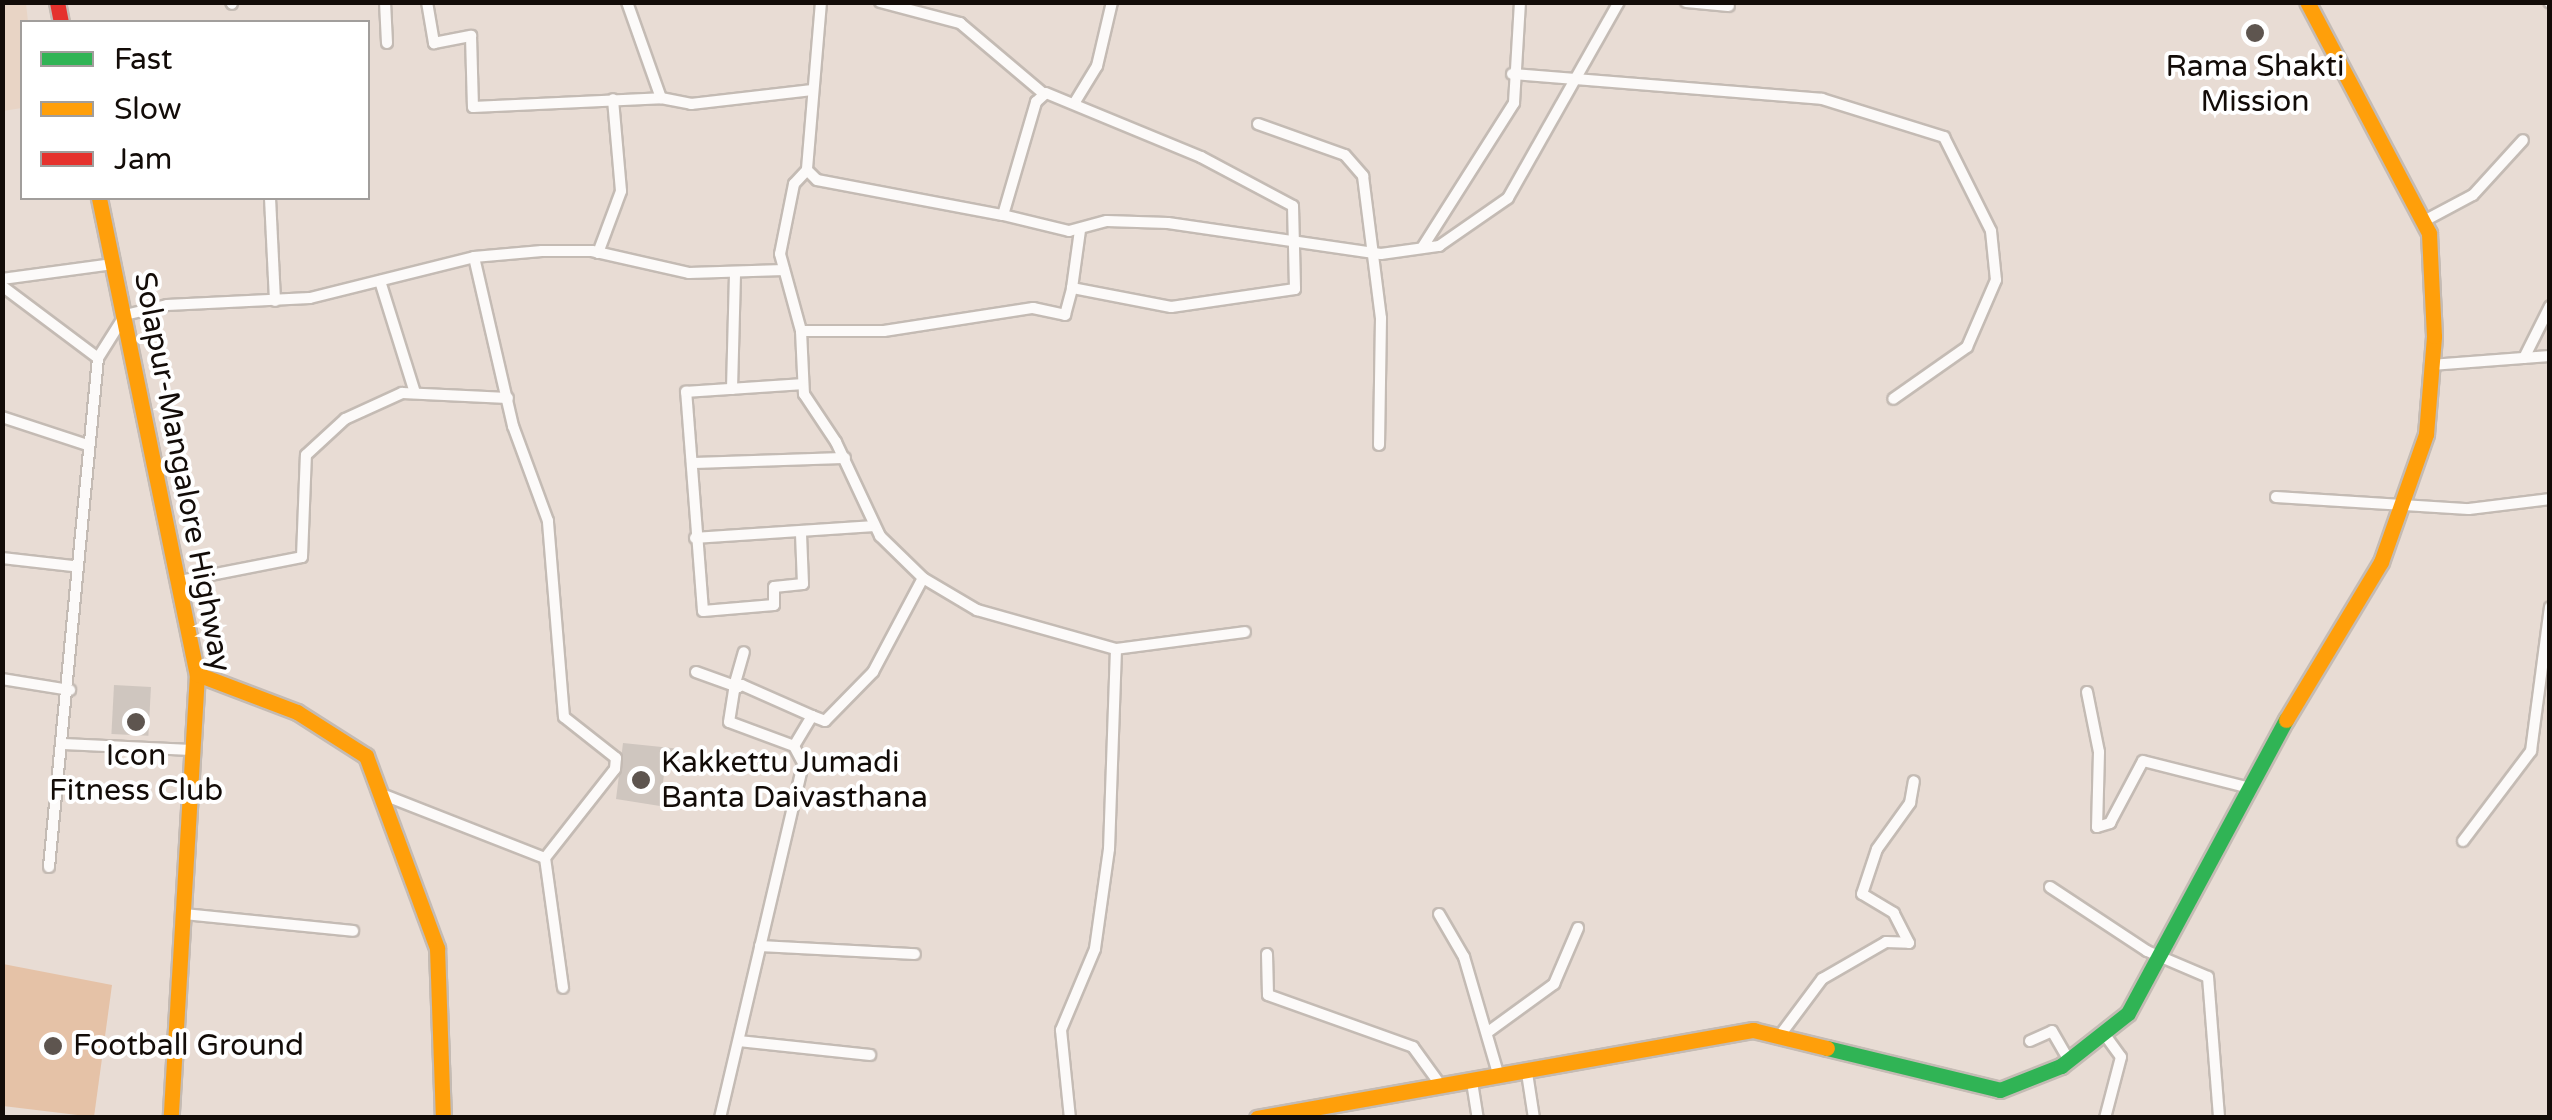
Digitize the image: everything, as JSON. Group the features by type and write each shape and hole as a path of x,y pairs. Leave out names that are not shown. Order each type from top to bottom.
{"main road":[{"path":"1257,1118 1753,1030 1781,1034 1977,1088 2018,1086 2069,1060 2105,1035 2163,958 2307,682 2343,637 2402,503 2426,434 2431,365 2424,221 2307,2"},
{"name":"Solapur-Mangalore Highway","path":"99,200 198,674 172,1118"},
{"path":"198,674 296,712 355,746 384,794 437,948 443,1118"}],"street":[{"path":"385,2 388,42"},
{"path":"428,2 434,43 470,36 473,107 661,98 691,104 812,90"},
{"path":"628,2 661,98"},
{"path":"821,2 807,170 794,184 784,270 800,331 803,384 844,458 874,526 923,578 977,610 1116,649 1246,632"},
{"path":"1075,102 1098,66 1112,2"},
{"path":"1422,248 1488,156 1514,103 1512,74 1520,2"},
{"path":"807,170 843,189 1080,230 1107,221 1154,222 1370,252 1422,248 1475,226 1508,198 1578,85 1619,2"},
{"path":"1686,2 1729,6"},
{"path":"882,3 960,24 1044,94 1075,102 1293,206 1299,245 1295,289 1171,307 1072,288"},
{"path":"1512,74 1578,85 1822,99 1944,137 1991,231 1996,280 1968,347 1893,400"},
{"path":"1004,216 1044,94"},
{"path":"598,253 621,191 614,100"},
{"path":"1258,124 1354,166 1363,176 1381,318 1379,444"},
{"path":"2424,221 2472,196 2524,140"},
{"path":"270,200 276,301"},
{"path":"800,331 884,332 1032,308 1064,314 1080,230"},
{"path":"50,867 70,690 73,566 98,358 125,315 167,305 276,301 380,281 474,257 598,253 690,274 784,270"},
{"path":"474,257 508,398 548,521 564,716 616,758 569,837 545,858"},
{"path":"2,283 114,264"},
{"path":"732,389 736,273"},
{"path":"380,281 415,392"},
{"path":"2,283 98,358"},
{"path":"2524,358 2550,306"},
{"path":"2431,365 2550,356"},
{"path":"801,534 803,584 774,586 774,605 703,611 686,392 803,384"},
{"path":"180,581 302,557 306,455 345,419 415,392 508,398"},
{"path":"3,419 87,445"},
{"path":"692,463 844,458"},
{"path":"2276,497 2469,509 2550,500"},
{"path":"695,538 801,534 874,526"},
{"path":"2,558 73,566"},
{"path":"696,672 825,720 851,700 923,578"},
{"path":"2462,841 2531,751 2550,607"},
{"path":"1070,1118 1062,1030 1095,949 1109,849 1116,649"},
{"path":"720,1118 802,763 794,746 729,722 744,652"},
{"path":"2,679 70,690"},
{"path":"2087,692 2100,773 2097,827 2110,823 2143,761 2250,788"},
{"path":"794,746 812,716"},
{"path":"64,744 193,750"},
{"path":"1781,1034 1822,980 1886,942 1909,943 1894,912 1862,894 1866,870 1896,831 1914,780"},
{"path":"384,794 545,858"},
{"path":"545,858 563,988"},
{"path":"2050,887 2163,958 2202,972 2212,984 2219,1118"},
{"path":"184,914 353,931"},
{"path":"1439,914 1464,957 1499,1077"},
{"path":"1488,1032 1554,984 1578,928"},
{"path":"760,946 914,954"},
{"path":"1267,954 1268,995 1413,1047 1442,1087"},
{"path":"2030,1041 2052,1031 2069,1060"},
{"path":"2105,1035 2122,1057 2105,1118"},
{"path":"739,1041 870,1056"},
{"path":"1527,1073 1534,1118"},
{"path":"1472,1082 1478,1118"}],"shaded area":[{"path":"3,2 26,3 28,20 20,20 20,108 3,111"},
{"name":"Football Ground","path":"3,964 112,985 94,1117 3,1106"}],"building":[{"path":"114,685 151,687 148,736 111,734"},
{"name":"Kakkettu Jumadi Banta Daivasthana","path":"623,743 681,749 680,760 666,759 660,806 616,799"}],"traffic: fast":[{"path":"1827,1048 2000,1090 2061,1066 2128,1013 2286,720"}],"traffic: slow":[{"path":"2286,720 2381,562 2426,434 2434,336 2429,233 2307,2"},
{"path":"99,200 197,674 171,1118"},
{"path":"197,674 297,712 366,756 437,948 443,1118"},
{"path":"1257,1118 1753,1030 1827,1048"}],"traffic: jam":[{"path":"57,2 61,20"}],"place":[{"name":"Rama Shakti Mission","path":"2255,33"},
{"name":"Icon Fitness Club","path":"136,722"},
{"name":"Kakkettu Jumadi Banta Daivasthana","path":"641,780"},
{"name":"Football Ground","path":"53,1046"}]}
